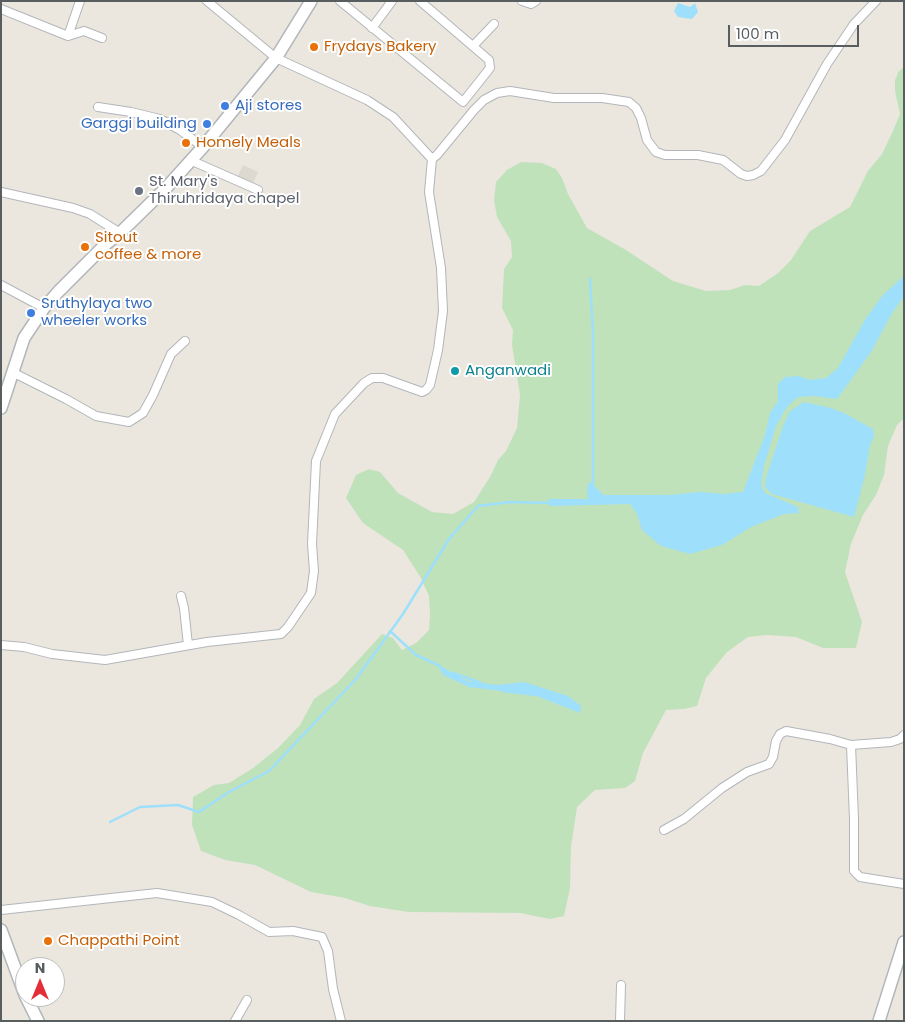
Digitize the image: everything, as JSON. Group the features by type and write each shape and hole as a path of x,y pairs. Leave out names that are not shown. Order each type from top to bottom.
{"main road":[{"path":"1,408 24,338 44,308 106,244 120,234 166,188 203,147 276,58 311,1"},
{"path":"1,930 15,967"},
{"path":"879,1021 904,942"},
{"path":"31,1007 38,1021"}],"street":[{"path":"68,36 80,1"},
{"path":"1,645 24,647 52,654 105,660 188,645 281,634 288,627 311,593 314,571 312,544 316,461 335,414 364,383 372,378 383,378 422,392 430,385 438,350 442,311 441,268 430,192 432,159 393,117 366,100 276,58 207,1"},
{"path":"340,1 463,102 490,68 489,60 420,1"},
{"path":"372,28 392,1"},
{"path":"522,1 531,4 536,1"},
{"path":"432,159 484,100 497,93 510,91 554,98 602,98 629,102 636,108 647,140 656,152 665,155 698,155 723,160 741,174 747,176 754,175 761,171 785,140 827,64 854,24 876,1"},
{"path":"1,8 68,36 84,32 102,38"},
{"path":"474,46 494,24"},
{"path":"98,107 160,119 180,130 203,147"},
{"path":"190,160 258,190"},
{"path":"1,192 73,208 90,214 120,234"},
{"path":"1,286 44,308"},
{"path":"14,373 96,416 129,422 143,412 153,395 171,354 185,341"},
{"path":"181,596 188,645"},
{"path":"664,830 684,819 722,788 739,777 769,764 774,757 776,741 780,734 786,731 851,745 890,742 900,739 904,735"},
{"path":"851,745 854,870 860,877 904,884"},
{"path":"1,910 157,893 212,902 269,932 293,931 322,938 328,951 332,989 342,1021"},
{"path":"620,1021 621,985"},
{"path":"234,1021 247,1000"}],"shaded area":[{"path":"243,165 258,172 252,186 236,180"}],"green space":[{"path":"904,67 904,418 897,425 888,446 884,475 876,495 863,515 851,544 845,572 862,622 856,648 823,648 796,637 767,635 748,637 727,652 706,678 697,706 666,710 643,753 635,781 625,788 595,790 577,807 571,847 570,888 564,916 550,919 520,913 408,912 370,906 345,898 311,892 255,865 225,860 201,851 192,825 193,797 214,785 229,783 253,768 278,748 300,725 314,699 337,683 382,634 393,638 402,650 416,643 429,630 429,596 421,578 403,550 363,523 346,498 356,475 369,469 380,472 398,493 432,512 453,514 474,502 498,460 506,451 517,428 520,395 512,345 513,330 502,308 504,269 512,257 511,241 497,217 494,200 496,182 507,170 521,162 542,163 556,169 587,228 626,250 673,281 706,291 730,290 745,285 759,286 778,273 791,260 810,231 850,207 868,171 882,154 900,114 895,91 895,80 899,71"}],"water":[{"path":"678,3 690,7 695,3 698,12 692,19 678,17 674,11"},
{"path":"904,276 904,296 892,313 871,352 837,399 814,396 798,397 787,407 776,426 764,466 761,485 765,493 798,507 799,513 784,514 751,527 722,545 690,554 661,546 642,530 637,514 630,504 550,506 548,499 588,499 587,488 590,481 603,495 669,495 700,492 725,494 743,492 765,435 770,413 778,401 778,384 785,377 798,376 810,380 826,378 838,368 866,318 883,295"},
{"path":"804,402 844,413 873,429 874,436 870,445 865,475 854,517 772,494 765,487 766,478 783,426 790,411"},
{"path":"437,664 467,681 497,685 524,682 568,696 581,706 580,713 534,695 469,687 443,675"}],"waterway":[{"path":"590,279 593,332 593,485"},
{"path":"110,822 140,807 178,805 199,812 229,792 269,771 356,679 403,614 449,539 478,506 510,502 550,503"},
{"path":"390,631 416,655 440,666"},
{"path":"453,673 481,683"},
{"path":"503,691 537,695"}],"place":[{"name":"Frydays Bakery","path":"314,47"},
{"name":"Aji stores","path":"225,106"},
{"name":"Garggi building","path":"207,124"},
{"name":"Homely Meals","path":"186,143"},
{"name":"St. Mary's Thiruhridaya chapel","path":"139,191"},
{"name":"Sitout coffee & more","path":"85,247"},
{"name":"Sruthylaya two wheeler works","path":"31,313"},
{"name":"Anganwadi","path":"455,371"},
{"name":"Chappathi Point","path":"48,941"}]}
